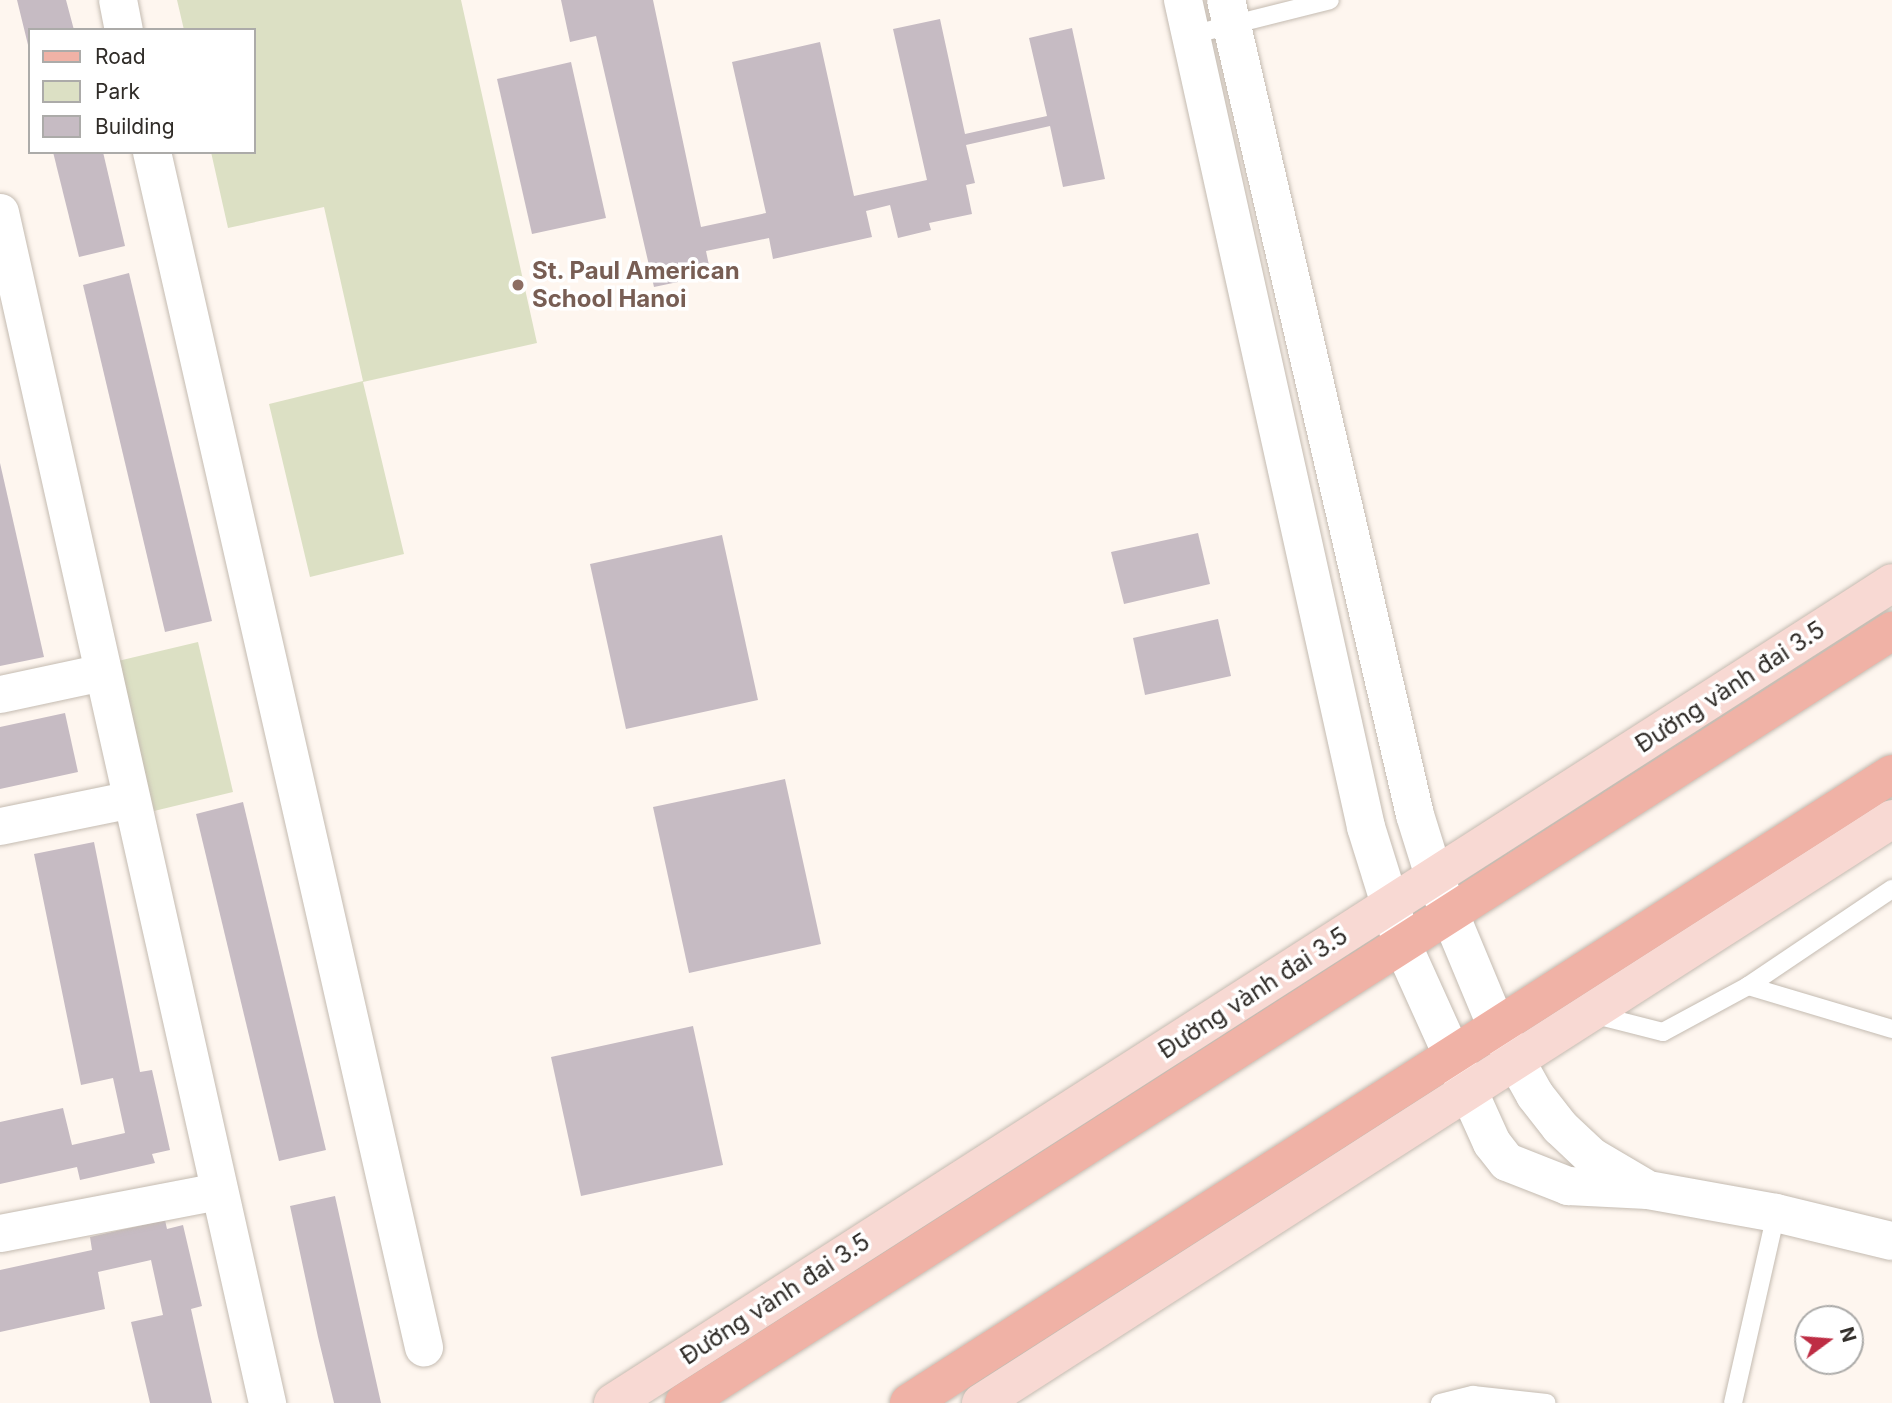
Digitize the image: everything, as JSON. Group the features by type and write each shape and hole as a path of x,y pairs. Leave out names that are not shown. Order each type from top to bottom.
{"main road":[{"name":"Đường vành đai 3.5","path":"613,1403 1892,583"},
{"name":"Đường vành đai 3.5","path":"684,1403 1450,916 1892,631"},
{"path":"981,1403 1892,774"},
{"path":"1506,1043 1589,1013 1892,819"},
{"path":"909,1403 1459,1074"}],"street":[{"path":"118,0 124,28"},
{"path":"1229,12 1415,815 1434,876 1506,1043 1535,1095 1560,1127 1592,1157 1648,1189"},
{"path":"1187,17 1366,827 1403,946 1492,1143 1507,1162 1568,1186 1648,1189 1776,1213 1892,1241"},
{"path":"152,154 424,1347"},
{"path":"0,212 9,291 103,672 267,1403"},
{"path":"0,694 103,672"},
{"path":"0,826 131,799"},
{"path":"0,1233 219,1191"}],"lane":[{"path":"1187,17 1330,0"},
{"path":"1589,1013 1663,1032 1748,986 1892,889"},
{"path":"1748,986 1892,1029"},
{"path":"1733,1403 1776,1213"},
{"path":"1440,1403 1473,1395 1546,1403"}],"green space":[{"path":"177,0 461,0 537,343 363,382 404,554 310,577 269,404 363,381 324,207 228,228 211,154 256,154 256,28 184,28"},
{"path":"198,642 233,792 154,811 118,661"}],"building":[{"path":"17,0 66,0 73,28 28,28 28,45"},
{"path":"561,0 653,0 701,227 766,213 732,62 820,42 854,196 927,180 893,29 940,19 965,134 1047,116 1029,38 1072,28 1105,179 1063,187 1050,126 966,145 975,183 966,185 972,214 929,223 931,230 898,238 890,205 866,211 872,237 773,259 769,238 706,251 711,275 654,287 596,36 570,42"},
{"path":"571,62 606,218 532,234 497,79"},
{"path":"53,154 103,154 125,246 79,257"},
{"path":"129,273 212,621 165,632 83,285"},
{"path":"0,463 44,657 0,666"},
{"path":"1198,533 1210,584 1124,604 1111,552"},
{"path":"722,535 758,700 626,729 590,564"},
{"path":"1218,619 1231,676 1145,695 1133,638"},
{"path":"65,713 78,772 0,789 0,727"},
{"path":"785,779 821,944 689,973 653,807"},
{"path":"243,802 326,1150 279,1161 196,814"},
{"path":"94,842 140,1072 152,1070 170,1150 152,1154 155,1163 80,1180 77,1167 0,1184 0,1122 63,1108 72,1145 125,1133 113,1078 81,1085 34,854"},
{"path":"693,1026 723,1165 581,1196 551,1057"},
{"path":"335,1196 381,1403 334,1403 318,1337 290,1206"},
{"path":"165,1220 167,1229 183,1225 202,1306 191,1309 212,1403 150,1403 131,1322 163,1315 151,1260 98,1272 105,1309 0,1332 0,1270 92,1250 90,1237"}],"place":[{"name":"St. Paul American School Hanoi","path":"518,285"}]}
